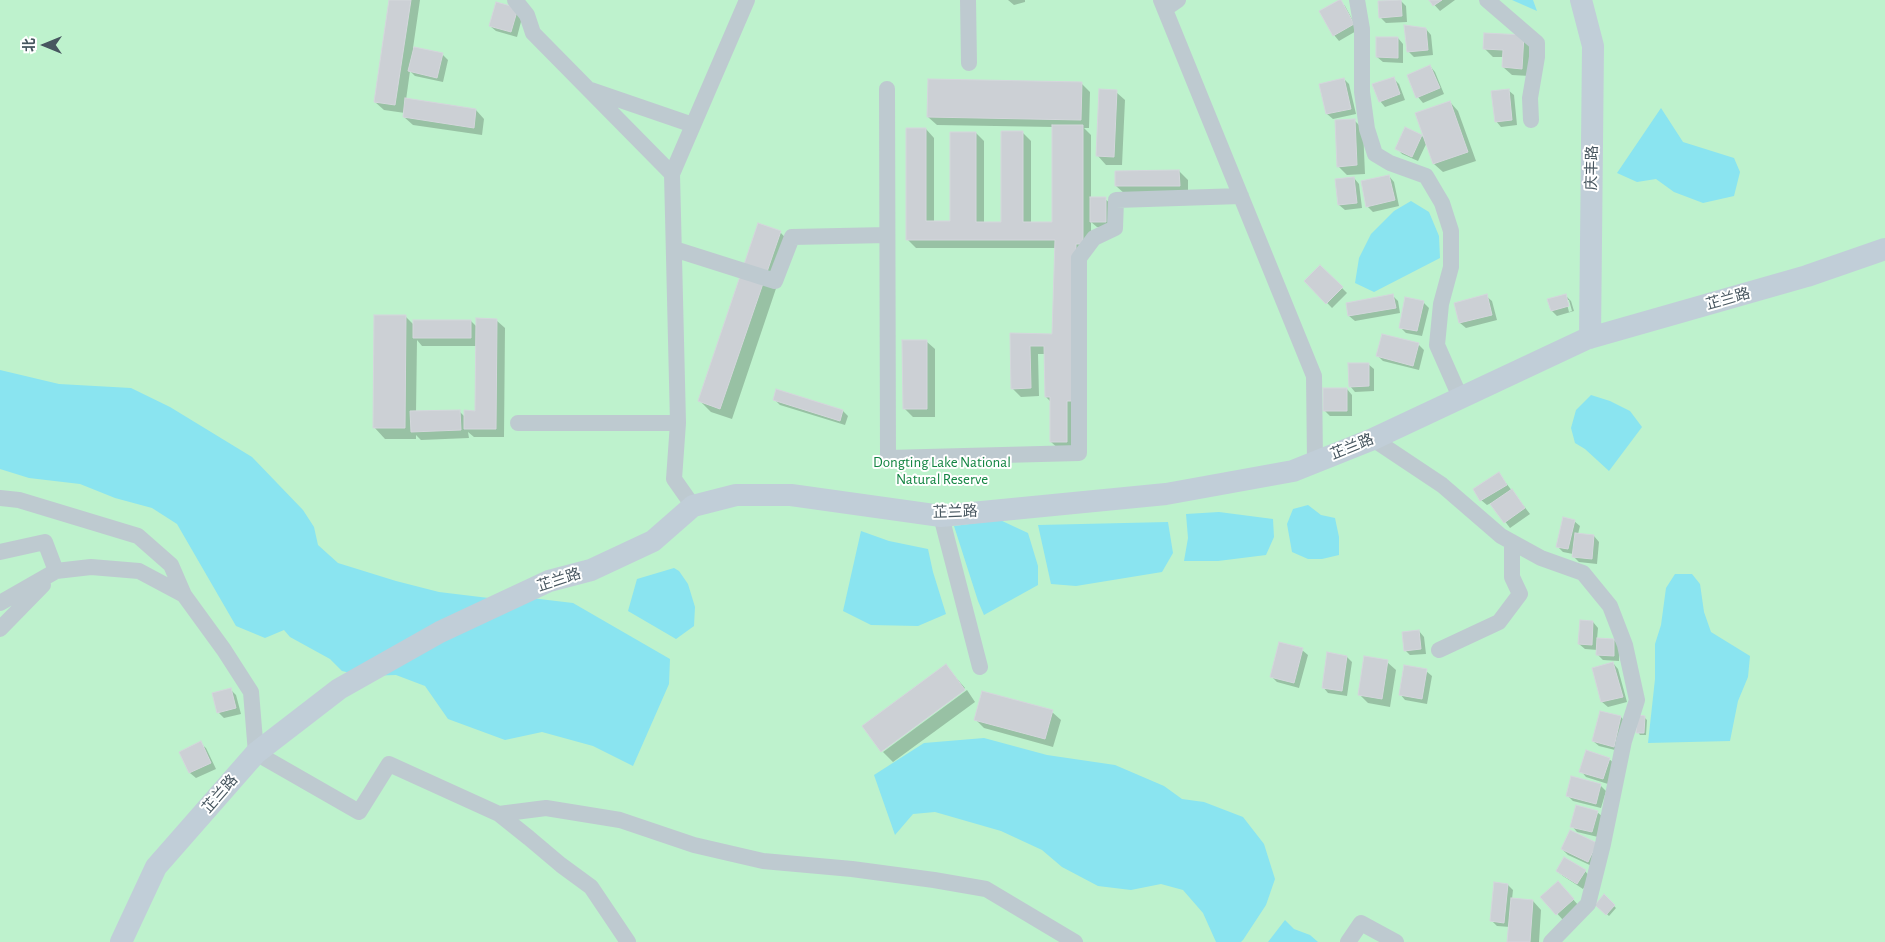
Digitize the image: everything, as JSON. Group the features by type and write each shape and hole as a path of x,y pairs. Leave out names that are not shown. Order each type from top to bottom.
{"street":[{"path":"515,0 527,14 533,33 672,174"},
{"path":"693,506 674,479 678,423 672,174 747,0"},
{"path":"968,0 970,63"},
{"path":"1357,0 1362,29 1362,92 1366,130 1375,154 1390,163 1426,176 1442,203 1451,231 1451,267 1441,304 1436,345 1460,397"},
{"path":"1486,0 1537,43 1537,57 1530,98 1531,120"},
{"name":"庆丰路","path":"1581,0 1593,46 1590,338"},
{"path":"1168,3 1241,196 1314,376 1315,461"},
{"path":"588,89 693,125"},
{"path":"887,89 888,458 1079,453 1079,258 1094,238 1115,228 1116,200 1241,196"},
{"path":"674,249 775,281 792,237 887,235"},
{"name":"芷兰路","path":"121,942 156,867 256,753 339,689 440,632 549,581 591,570 653,541 693,506 736,495 791,495 941,516 1166,494 1293,471 1373,439 1590,338 1807,276 1885,249"},
{"path":"518,423 678,423"},
{"path":"1373,439 1442,485 1502,536 1541,558 1583,573 1610,606 1625,645 1637,700 1624,741 1609,816 1588,904 1551,942"},
{"path":"0,498 19,500 138,536 171,565 184,595 224,650 251,692 256,753 359,812 389,764 499,814 560,865 591,887 628,942"},
{"path":"941,516 980,667"},
{"path":"0,552 46,542 56,571"},
{"path":"1439,650 1499,622 1520,594 1512,577 1512,542"},
{"path":"0,603 56,571 91,567 139,571 184,595"},
{"path":"0,629 56,571"},
{"path":"499,814 546,808 620,820 694,845 763,860 907,876 986,889 1076,942"},
{"path":"1348,942 1361,923 1396,942"}],"green space":[{"name":"Dongting Lake National Natural Reserve","path":"0,0 1885,0 1885,942 0,942"}],"water":[{"path":"1512,0 1533,0 1537,11"},
{"path":"1661,108 1683,142 1734,158 1740,172 1734,196 1703,203 1674,192 1656,179 1637,182 1617,173"},
{"path":"1411,201 1429,212 1439,236 1440,258 1374,292 1355,283 1359,258 1371,234 1394,211"},
{"path":"0,370 59,384 131,388 170,407 252,457 303,510 314,527 318,545 338,563 439,592 497,599 531,598 573,603 670,659 669,684 633,766 593,746 542,732 505,740 448,719 425,686 396,675 363,676 342,671 330,659 290,637 284,630 265,638 236,626 177,524 152,508 115,498 80,484 29,478 0,469"},
{"path":"1591,395 1610,401 1630,411 1642,427 1609,471 1585,449 1575,443 1571,428 1576,410"},
{"path":"1308,505 1321,515 1335,518 1339,537 1339,555 1322,559 1308,559 1292,552 1287,524 1293,509"},
{"path":"1219,512 1273,519 1274,537 1266,555 1218,561 1184,561 1188,538 1186,514"},
{"path":"1000,520 1028,533 1038,566 1038,585 984,615 954,526"},
{"path":"1168,522 1173,553 1162,572 1076,586 1051,584 1038,525"},
{"path":"861,531 889,541 928,549 946,614 918,626 871,625 843,611"},
{"path":"674,568 679,571 688,584 695,607 694,626 676,639 628,611 637,579"},
{"path":"1675,574 1692,574 1700,584 1704,612 1711,632 1750,656 1748,677 1738,701 1730,741 1648,743 1655,679 1655,644 1661,625 1666,588"},
{"path":"984,738 1047,755 1115,765 1164,786 1182,799 1204,802 1243,817 1264,844 1275,879 1266,905 1243,940 1241,942 1216,942 1203,913 1183,890 1161,884 1131,890 1098,886 1062,867 1042,850 1001,831 935,812 913,814 895,835 874,775 924,743"},
{"path":"1285,920 1294,929 1310,935 1318,942 1268,942"}],"building":[{"path":"389,0 411,0 395,105 374,102"},
{"path":"1341,0 1354,24 1333,36 1319,11"},
{"path":"1401,0 1402,16 1379,18 1378,1"},
{"path":"1429,0 1442,0 1433,6"},
{"path":"496,2 518,8 511,32 489,26"},
{"path":"1404,25 1426,28 1428,50 1407,52"},
{"path":"1484,33 1524,35 1522,69 1502,67 1503,50 1483,49"},
{"path":"1376,37 1398,37 1398,58 1376,57"},
{"path":"414,47 443,53 437,78 408,71"},
{"path":"1430,65 1440,88 1416,98 1407,75"},
{"path":"1394,77 1400,94 1379,102 1372,84"},
{"path":"1344,78 1351,109 1326,114 1319,84"},
{"path":"928,79 1082,82 1081,120 927,117"},
{"path":"1099,89 1117,90 1114,157 1096,156"},
{"path":"1509,89 1512,120 1495,122 1491,91"},
{"path":"405,98 476,109 474,128 403,117"},
{"path":"1450,101 1468,152 1433,164 1415,113"},
{"path":"1355,119 1357,165 1337,167 1335,120"},
{"path":"1052,125 1083,125 1083,244 1076,244 1076,401 1067,401 1067,442 1050,442 1050,397 1045,397 1044,346 1030,346 1031,388 1011,389 1010,333 1052,334 1055,240 906,240 906,128 926,128 926,221 950,221 950,132 976,132 976,222 1001,222 1001,131 1023,131 1023,222 1052,222"},
{"path":"1405,127 1422,135 1412,157 1395,149"},
{"path":"1179,170 1180,186 1115,186 1115,171"},
{"path":"1389,175 1395,200 1366,207 1361,181"},
{"path":"1354,177 1357,203 1338,205 1335,179"},
{"path":"1090,197 1106,197 1106,222 1090,222"},
{"path":"758,223 781,231 720,409 698,401"},
{"path":"1320,265 1343,287 1326,304 1304,281"},
{"path":"1393,294 1396,308 1348,316 1346,303"},
{"path":"1487,294 1492,315 1459,323 1454,303"},
{"path":"1566,294 1569,306 1551,311 1547,299"},
{"path":"1405,297 1424,301 1417,331 1399,328"},
{"path":"374,315 406,315 405,428 373,428"},
{"path":"476,318 497,319 496,429 464,429 464,410 475,411"},
{"path":"413,320 471,320 471,338 413,338"},
{"path":"1382,334 1419,343 1413,366 1376,356"},
{"path":"902,340 927,340 927,409 903,409"},
{"path":"1348,363 1369,363 1369,386 1349,387"},
{"path":"1323,388 1347,388 1347,411 1323,411"},
{"path":"776,389 843,410 840,421 773,400"},
{"path":"460,410 461,430 411,432 410,411"},
{"path":"1499,472 1507,485 1480,501 1473,489"},
{"path":"1512,489 1525,508 1504,523 1490,504"},
{"path":"1563,517 1575,520 1568,549 1556,547"},
{"path":"1575,533 1594,535 1592,559 1572,557"},
{"path":"1580,620 1593,621 1592,645 1578,644"},
{"path":"1419,630 1421,649 1404,651 1402,632"},
{"path":"1597,638 1614,639 1614,656 1596,655"},
{"path":"1279,642 1303,648 1294,683 1270,677"},
{"path":"1327,652 1347,656 1342,691 1322,688"},
{"path":"1364,656 1388,660 1382,699 1358,695"},
{"path":"1613,662 1623,697 1601,702 1592,668"},
{"path":"946,664 965,690 881,752 862,726"},
{"path":"1404,665 1427,669 1422,699 1399,695"},
{"path":"231,688 236,708 217,713 212,693"},
{"path":"982,691 1053,710 1045,739 974,720"},
{"path":"1600,711 1621,716 1614,747 1592,741"},
{"path":"1638,715 1645,716 1644,733 1636,733"},
{"path":"201,741 211,763 189,773 179,752"},
{"path":"1586,750 1610,758 1603,779 1579,772"},
{"path":"1571,776 1601,784 1596,804 1566,796"},
{"path":"1576,805 1598,811 1592,832 1570,827"},
{"path":"1570,830 1597,843 1588,862 1561,849"},
{"path":"1564,857 1586,870 1577,884 1556,871"},
{"path":"1558,881 1574,899 1556,915 1540,897"},
{"path":"1494,882 1508,884 1504,923 1490,921"},
{"path":"1604,894 1615,905 1606,915 1595,905"},
{"path":"1511,898 1533,900 1530,942 1507,942"}]}
